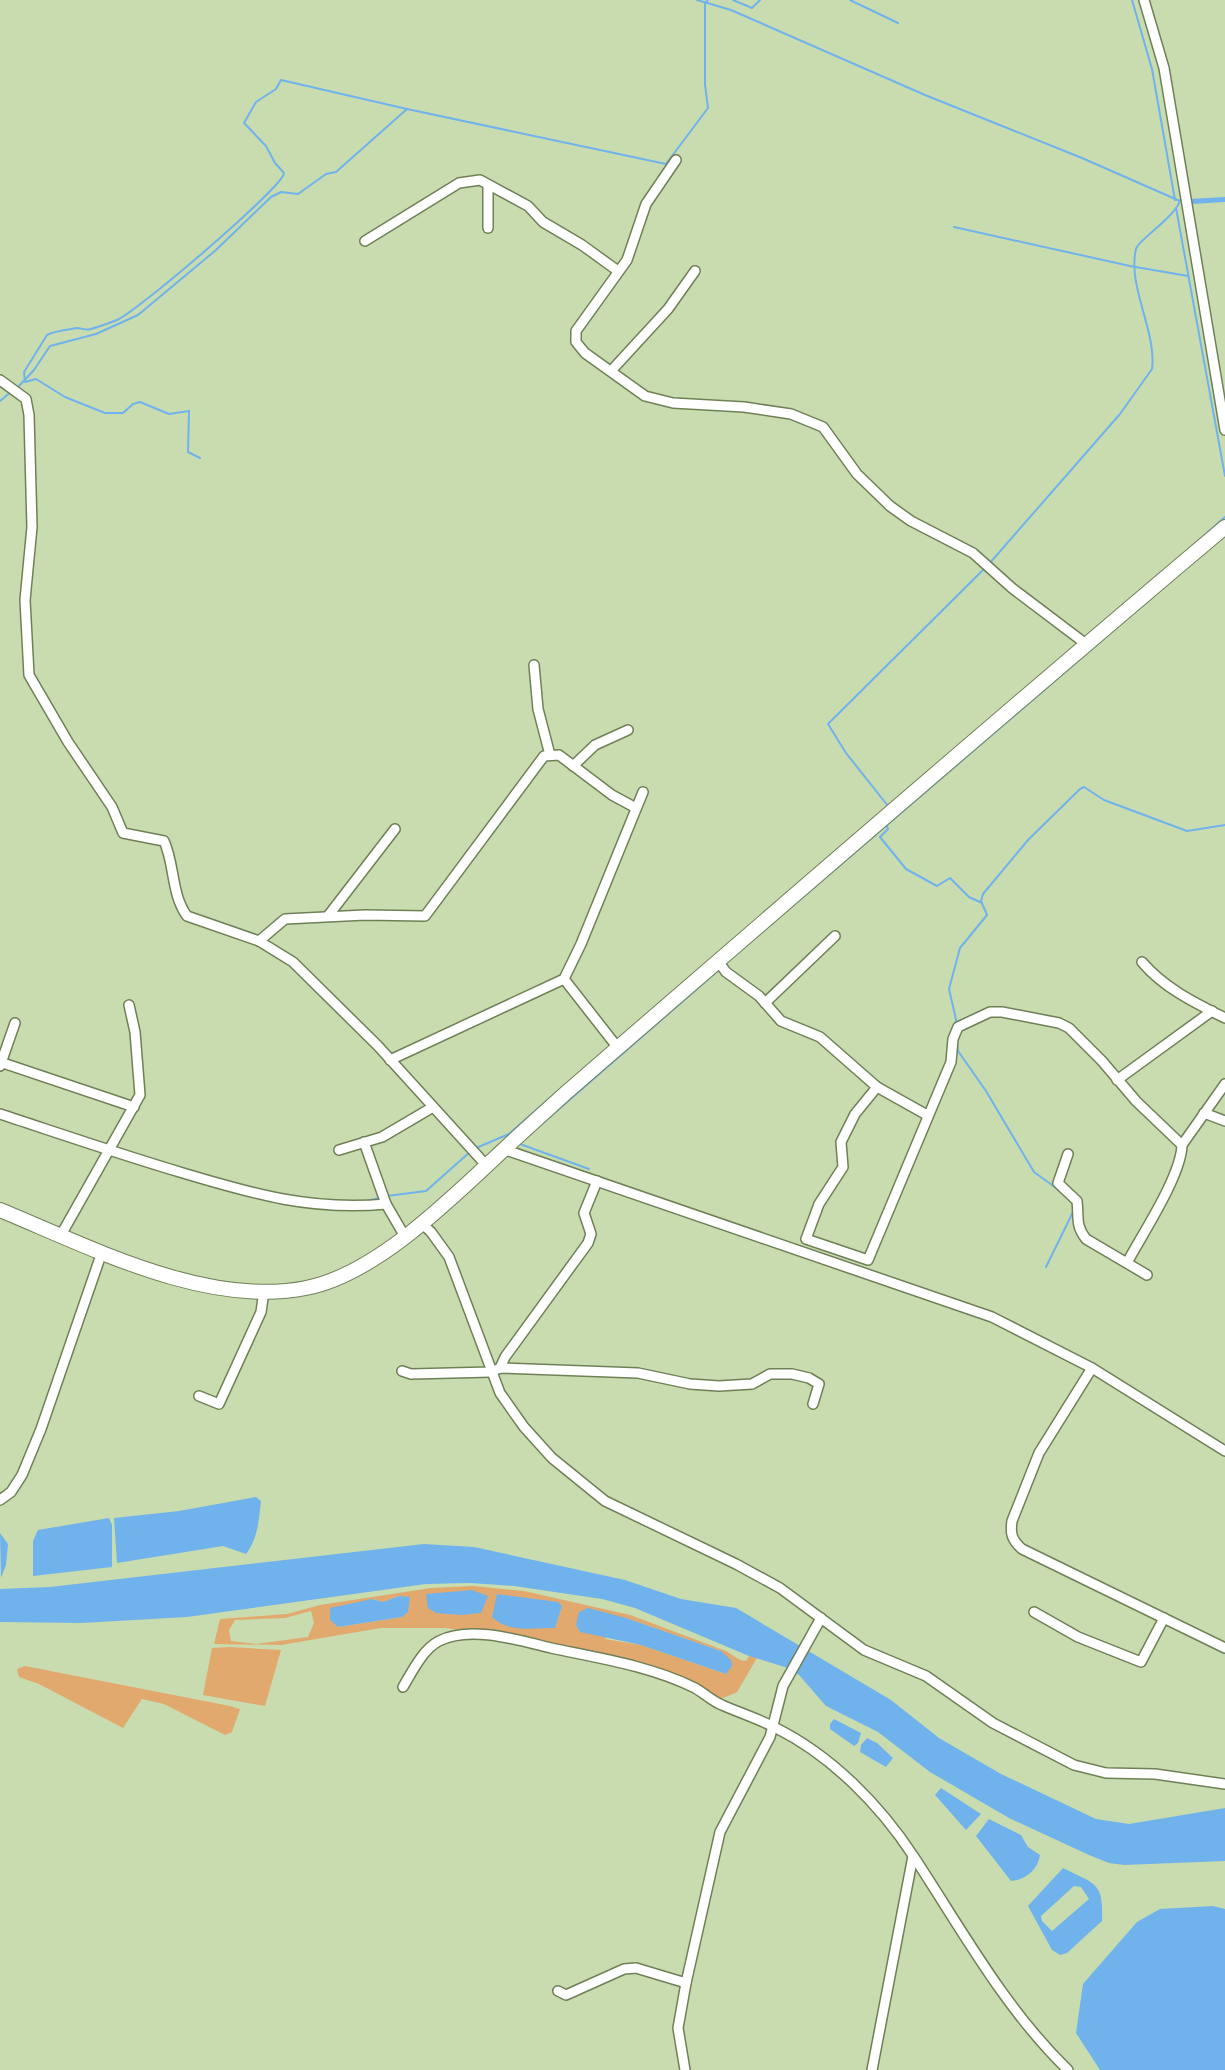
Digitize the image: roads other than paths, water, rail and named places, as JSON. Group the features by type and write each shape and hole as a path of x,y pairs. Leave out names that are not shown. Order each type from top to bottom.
{"street":[{"path":"1144,0 1164,68 1225,430"},
{"path":"676,160 646,204 627,260 576,331 576,342 585,353 645,396 673,403 744,407 791,414 822,427 857,474 890,506 910,521 973,553 1012,588 1086,645"},
{"path":"365,241 459,183 480,180 528,206 543,222 582,245 618,271"},
{"path":"488,185 488,228"},
{"path":"611,371 669,309 695,271"},
{"path":"0,380 26,399 29,415 32,528 25,600 29,675 112,807 123,833 164,841 171,856 176,896 187,916 259,940 293,962 334,1000 486,1165"},
{"path":"0,1210 166,1276 209,1287 292,1291 326,1282 356,1269 421,1223 618,1048 1225,527"},
{"path":"534,665 538,709 550,754"},
{"path":"573,766 595,745 628,730"},
{"path":"259,940 285,919 327,916 425,916 538,763 550,754 559,755 612,795 636,808"},
{"path":"390,1060 564,979 581,944 643,792"},
{"path":"327,916 396,829"},
{"path":"765,1003 835,936"},
{"path":"718,962 765,1003 781,1021 820,1037 877,1087 927,1115"},
{"path":"1142,962 1154,976 1174,991 1225,1018"},
{"path":"564,979 618,1048"},
{"path":"61,1235 140,1095 135,1032 129,1005"},
{"path":"1117,1080 1212,1011"},
{"path":"877,1087 855,1114 841,1142 843,1167 819,1204 806,1239 868,1260 953,1056 954,1030 990,1012 1014,1014 1032,1020 1059,1023 1069,1028 1182,1145"},
{"path":"15,1023 0,1064 134,1107"},
{"path":"1128,1262 1171,1181 1179,1161 1182,1145 1225,1084"},
{"path":"339,1150 382,1137 433,1107"},
{"path":"1204,1113 1225,1121"},
{"path":"0,1114 108,1152 269,1198 349,1208 386,1204"},
{"path":"364,1142 398,1240"},
{"path":"503,1149 992,1317 1092,1368 1225,1451"},
{"path":"1068,1154 1058,1183 1077,1201 1076,1223 1079,1231 1086,1239 1147,1275"},
{"path":"495,1370 588,1243 591,1234 584,1213 597,1181"},
{"path":"421,1223 431,1232 448,1257 495,1370 500,1393 524,1427 552,1458 605,1501 736,1564 780,1588 864,1650 926,1676 993,1723 1074,1765 1106,1773 1155,1774 1225,1784"},
{"path":"0,1500 11,1492 22,1474 41,1429 102,1252"},
{"path":"199,1396 219,1404 261,1312 264,1291"},
{"path":"1092,1368 1040,1453 1012,1521 1010,1532 1022,1549 1225,1648"},
{"path":"402,1371 411,1374 495,1370 638,1373 690,1384 719,1386 752,1384 770,1374 792,1374 809,1378 819,1384 813,1404"},
{"path":"1034,1612 1078,1637 1141,1662 1164,1618"},
{"path":"685,2070 678,2028 720,1832 775,1727 777,1705 790,1673 808,1646 821,1618"},
{"path":"403,1687 423,1656 438,1641 470,1634 544,1646 666,1677 695,1688 720,1704 775,1727 848,1777 914,1856 986,1969 1035,2037 1063,2068"},
{"path":"872,2070 914,1856"},
{"path":"558,1991 566,1995 624,1969 636,1968 686,1983"}],"water":[{"path":"1225,197 1225,202 1191,204 1189,199"},
{"path":"256,1497 261,1501 259,1521 253,1542 246,1554 223,1546 117,1563 114,1518 179,1511"},
{"path":"109,1518 112,1525 112,1567 33,1576 33,1541 38,1530"},
{"path":"0,1533 8,1544 6,1565 1,1578"},
{"path":"424,1544 474,1547 625,1580 681,1599 736,1608 891,1700 939,1738 1001,1774 1096,1819 1129,1824 1225,1808 1225,1861 1124,1865 1109,1863 1089,1855 1009,1818 930,1772 878,1732 826,1706 799,1675 788,1668 749,1656 635,1608 602,1599 514,1586 470,1583 426,1584 187,1617 81,1623 0,1622 0,1589 50,1587"},
{"path":"472,1590 488,1596 481,1613 461,1615 436,1613 428,1608 426,1594"},
{"path":"497,1594 558,1602 562,1606 555,1628 514,1628 499,1622 492,1617"},
{"path":"399,1596 410,1597 408,1612 402,1617 338,1627 330,1620 330,1608 372,1599 383,1602"},
{"path":"588,1608 626,1618 721,1651 731,1660 732,1666 726,1674 641,1645 580,1632 576,1625 579,1612"},
{"path":"834,1719 861,1733 858,1743 854,1746 830,1729 830,1724"},
{"path":"867,1738 877,1743 893,1758 886,1767 860,1752 861,1745"},
{"path":"941,1788 981,1814 966,1830 935,1795"},
{"path":"989,1819 1021,1835 1028,1847 1040,1855 1034,1870 1026,1876 1011,1881 976,1836"},
{"path":"1063,1868 1095,1885 1101,1898 1102,1921 1067,1953 1060,1955 1052,1950 1028,1906","holes":["1074,1886 1081,1887 1089,1899 1052,1931 1042,1921 1041,1916"]},
{"path":"1213,1906 1225,1909 1225,2070 1100,2070 1076,2033 1083,1984 1137,1922 1160,1909"}],"waterway":[{"path":"697,0 731,10 925,95 1082,158 1180,201 1170,215 1136,249 1135,278 1150,340 1152,369 1120,414 989,564"},
{"path":"17,388 34,370 50,346 96,334 138,315 216,250 271,197 281,192 298,194 326,174 336,172 407,109 666,164 708,108 705,85 705,3 708,0"},
{"path":"733,0 752,8 760,0"},
{"path":"850,0 898,23"},
{"path":"1132,0 1152,69 1175,200"},
{"path":"200,458 188,452 189,411 169,414 140,402 133,404 123,413 105,413 65,397 36,379 25,382 24,372 47,335 77,328 87,330 117,320 130,312 237,223 278,183 284,173 275,163 266,146 244,123 256,102 276,89 281,80 407,109"},
{"path":"1176,208 1225,476"},
{"path":"954,227 1130,266 1188,276"},
{"path":"0,401 12,391"},
{"path":"1182,555 1225,517"},
{"path":"725,964 1205,552"},
{"path":"888,806 846,753 828,724 985,568"},
{"path":"957,1024 949,989 960,948 987,915 981,901 983,894 1028,840 1080,789 1084,787 1104,800 1187,831 1225,825"},
{"path":"887,826 888,829 880,837 906,869 937,886 950,878 969,897 982,903"},
{"path":"815,869 829,857"},
{"path":"528,1136 721,968"},
{"path":"957,1044 958,1051 986,1091 1034,1172 1063,1193"},
{"path":"476,1148 509,1134 561,1088"},
{"path":"520,1144 589,1169"},
{"path":"387,1196 426,1191 471,1151"},
{"path":"367,1201 382,1197"},
{"path":"1046,1267 1074,1210"}]}
